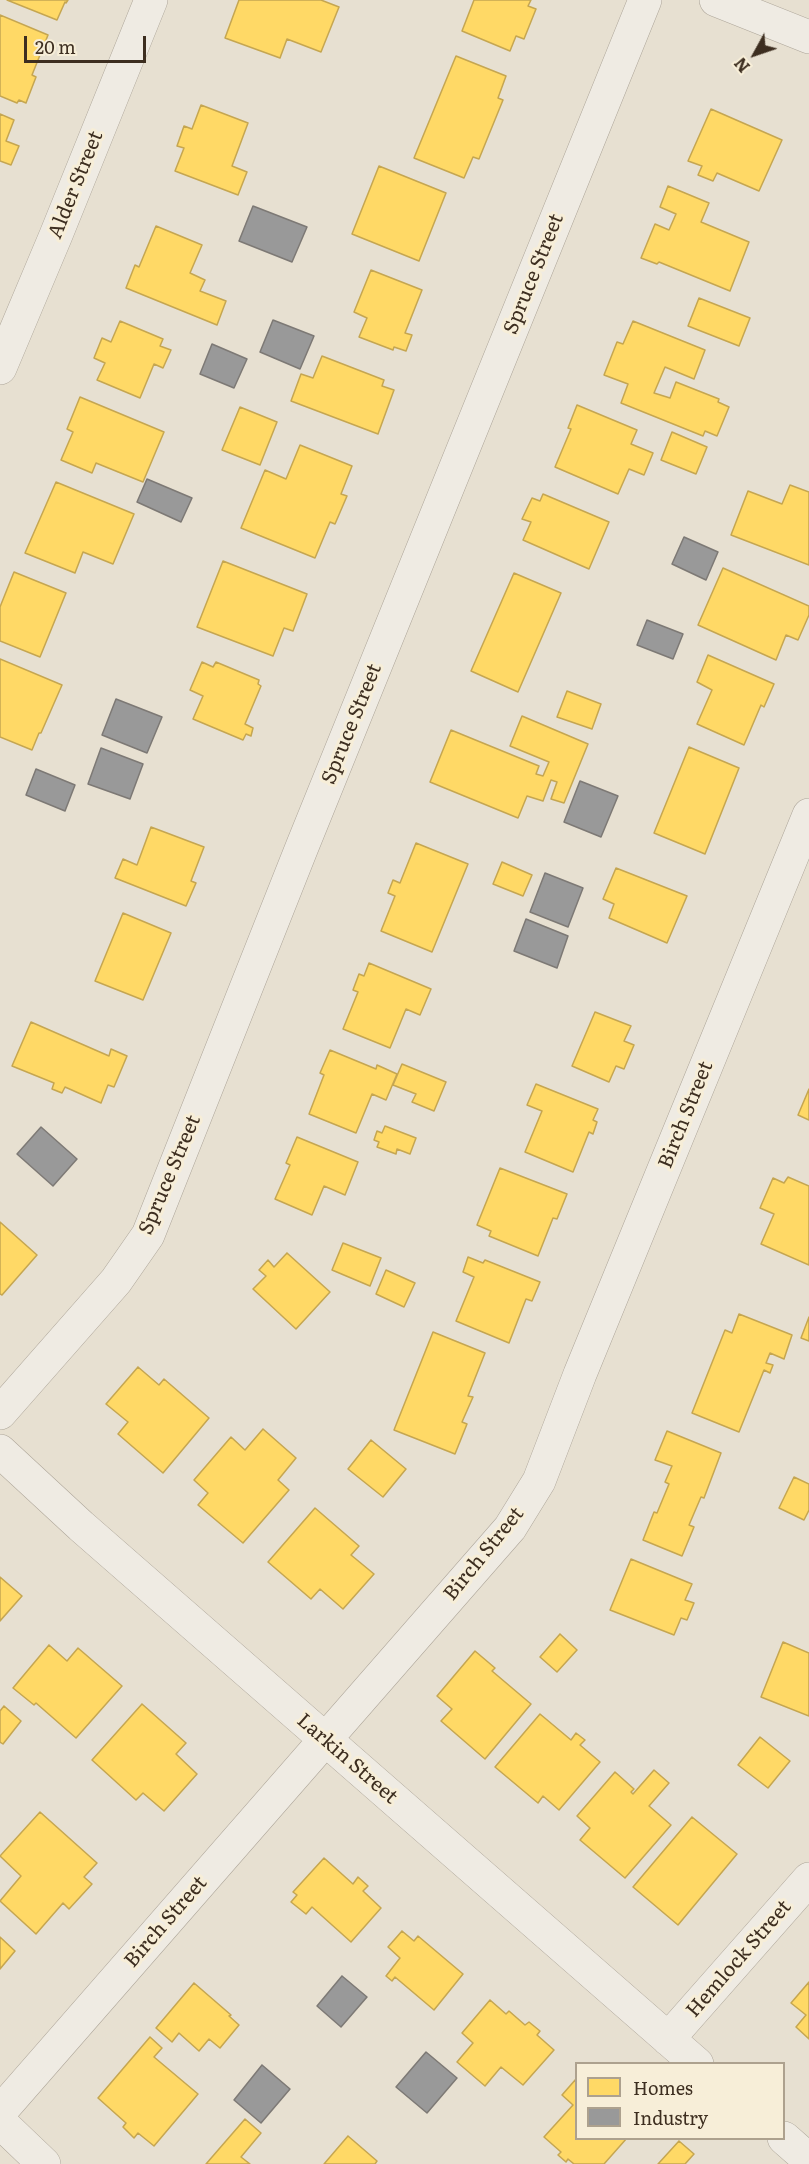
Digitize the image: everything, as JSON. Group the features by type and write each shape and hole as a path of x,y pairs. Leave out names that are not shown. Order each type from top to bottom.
{"street":[{"name":"Alder Street","path":"0,368 151,0"},
{"name":"Spruce Street","path":"0,1413 116,1281 148,1235 645,0"},
{"path":"716,0 809,37"},
{"name":"Birch Street","path":"0,2112 510,1528 539,1481 809,815"},
{"name":"Larkin Street","path":"0,1451 81,1526 695,2062"},
{"name":"Hemlock Street","path":"668,2039 809,1879"},
{"path":"0,2122 44,2164"},
{"path":"785,2140 809,2160"}],"building: Homes":[{"path":"7,0 68,0 57,20"},
{"path":"239,0 321,0 339,7 321,52 287,39 280,58 225,38"},
{"path":"474,0 531,0 528,6 536,9 524,39 516,36 510,51 462,31"},
{"path":"0,15 48,35 32,75 36,77 26,103 19,100 17,103 0,96"},
{"path":"456,56 506,76 498,98 503,100 479,159 473,157 464,178 414,158"},
{"path":"201,105 248,123 232,166 247,172 238,195 175,171 184,148 177,146 184,126 192,129"},
{"path":"711,109 782,140 759,191 717,173 713,181 698,175 702,166 688,161"},
{"path":"0,114 14,120 6,141 19,146 11,165 0,161"},
{"path":"379,166 446,193 419,261 352,234"},
{"path":"668,186 709,203 701,222 749,242 730,291 659,262 657,264 641,258 655,224 669,230 676,214 660,207"},
{"path":"156,226 202,245 190,273 205,280 200,291 226,301 217,325 126,288 135,265 139,267"},
{"path":"371,270 422,290 405,333 412,335 406,351 394,347 393,350 359,337 367,318 354,312"},
{"path":"699,298 750,318 739,346 688,326"},
{"path":"120,321 163,339 160,346 171,350 163,368 154,364 140,398 97,380 105,363 94,358 102,338 111,342"},
{"path":"633,321 705,350 694,379 665,367 654,393 670,398 676,382 719,399 718,402 729,407 717,436 705,431 703,436 621,403 628,384 604,375 617,342 623,344"},
{"path":"322,356 384,380 382,386 394,390 378,434 291,401 301,374 313,378"},
{"path":"80,397 164,432 143,482 96,463 92,473 61,460 73,432 67,429"},
{"path":"577,405 637,430 631,444 653,453 644,475 629,469 618,494 555,467 571,429 568,428"},
{"path":"240,407 277,422 260,465 222,450"},
{"path":"672,432 707,447 696,474 661,460"},
{"path":"300,445 352,466 341,494 347,496 335,524 330,522 315,558 241,528 265,470 286,479"},
{"path":"56,482 134,514 113,564 83,552 75,573 25,553"},
{"path":"790,485 809,492 809,565 731,535 748,491 782,504"},
{"path":"543,494 609,522 589,569 523,540 531,522 522,519 532,498 540,501"},
{"path":"223,561 307,594 293,631 284,628 273,656 197,627"},
{"path":"723,568 809,606 809,615 798,640 786,635 776,660 698,625"},
{"path":"14,572 66,593 40,657 0,641 0,607"},
{"path":"514,573 561,593 518,692 471,671"},
{"path":"708,655 774,684 764,707 761,705 744,745 697,724 712,690 697,682"},
{"path":"0,659 62,685 32,750 0,737"},
{"path":"202,662 213,667 216,662 259,680 258,684 261,686 245,724 253,728 251,736 246,734 243,740 193,719 203,696 190,690"},
{"path":"567,691 601,704 592,729 557,717"},
{"path":"522,716 588,744 564,803 551,799 557,782 551,780 543,801 527,796 518,818 430,782 451,730 539,766 536,774 543,776 549,762 510,746"},
{"path":"689,747 739,768 705,854 654,833"},
{"path":"151,827 204,847 191,881 196,883 186,906 115,878 123,859 137,865"},
{"path":"416,843 468,864 432,952 381,931 395,896 388,893 393,880 400,883"},
{"path":"502,862 532,875 523,896 493,884"},
{"path":"616,868 687,896 667,943 609,918 614,904 603,899"},
{"path":"123,913 171,933 143,1000 95,981"},
{"path":"369,963 431,989 420,1015 406,1009 390,1048 343,1029 358,992 353,990 359,974 364,976"},
{"path":"595,1012 631,1026 624,1041 634,1045 624,1069 616,1066 609,1082 572,1066"},
{"path":"31,1022 109,1056 111,1049 127,1056 114,1087 108,1085 101,1103 65,1087 62,1093 52,1089 54,1083 12,1066"},
{"path":"330,1050 376,1069 377,1065 397,1074 386,1100 372,1094 356,1133 309,1114 324,1075 320,1073"},
{"path":"402,1064 446,1082 434,1111 412,1102 416,1094 393,1085"},
{"path":"536,1084 598,1109 593,1120 597,1122 593,1134 589,1132 573,1172 525,1152 542,1111 527,1105"},
{"path":"809,1089 809,1120 798,1115"},
{"path":"385,1126 416,1138 410,1154 397,1149 396,1154 377,1147 379,1142 374,1140 377,1131 382,1133"},
{"path":"297,1137 358,1162 345,1195 324,1186 312,1215 275,1199 290,1165 286,1163"},
{"path":"500,1168 567,1194 557,1219 553,1218 538,1256 489,1236 491,1231 477,1225"},
{"path":"788,1177 809,1186 809,1265 761,1244 774,1214 760,1208 773,1178 784,1183"},
{"path":"0,1222 37,1255 2,1295 0,1294"},
{"path":"343,1243 381,1258 370,1286 332,1270"},
{"path":"287,1253 330,1292 296,1329 253,1289 266,1276 259,1270 268,1260 274,1267"},
{"path":"468,1257 483,1263 485,1260 540,1282 532,1301 526,1299 509,1343 456,1321 474,1277 463,1272"},
{"path":"386,1270 415,1283 404,1307 376,1294"},
{"path":"739,1314 792,1335 784,1359 770,1353 766,1363 773,1365 770,1373 764,1370 739,1432 692,1413 725,1330 732,1333"},
{"path":"809,1317 809,1341 801,1338"},
{"path":"433,1332 485,1353 468,1396 473,1397 462,1422 467,1424 455,1454 394,1430"},
{"path":"138,1367 159,1385 164,1379 209,1418 163,1473 118,1434 128,1422 106,1404"},
{"path":"263,1429 296,1458 278,1480 289,1490 243,1543 198,1505 208,1493 194,1480 231,1437 245,1450"},
{"path":"667,1431 721,1453 704,1498 701,1497 689,1525 694,1527 682,1556 643,1540 654,1512 657,1513 669,1484 665,1482 672,1466 655,1460"},
{"path":"371,1440 406,1469 383,1497 348,1469"},
{"path":"794,1477 809,1484 809,1510 804,1520 779,1508"},
{"path":"315,1508 359,1546 351,1555 374,1574 343,1609 320,1589 311,1599 268,1562"},
{"path":"631,1559 692,1584 685,1600 694,1603 687,1620 681,1618 674,1635 610,1610"},
{"path":"0,1577 22,1596 0,1621"},
{"path":"560,1634 577,1650 557,1672 540,1657"},
{"path":"783,1642 809,1653 809,1716 761,1697"},
{"path":"49,1645 67,1661 78,1648 122,1686 76,1738 36,1703 34,1705 13,1688"},
{"path":"475,1651 495,1668 492,1671 531,1704 485,1759 441,1721 452,1709 437,1696"},
{"path":"142,1704 186,1743 176,1754 197,1774 164,1811 143,1793 136,1800 92,1760"},
{"path":"4,1706 21,1721 3,1744 0,1742 0,1711"},
{"path":"540,1714 571,1740 576,1733 585,1740 580,1745 600,1762 559,1810 543,1796 538,1803 495,1767"},
{"path":"760,1737 790,1761 768,1788 738,1765"},
{"path":"654,1770 669,1783 649,1806 671,1825 625,1878 580,1840 590,1828 577,1816 615,1772 634,1789 631,1792 633,1794"},
{"path":"40,1812 97,1863 84,1877 92,1884 69,1909 63,1903 36,1934 0,1901 21,1876 0,1856"},
{"path":"692,1817 737,1854 678,1925 633,1887"},
{"path":"324,1858 353,1884 358,1877 368,1886 363,1891 381,1908 351,1942 312,1907 306,1914 291,1902 297,1895 293,1892"},
{"path":"402,1931 414,1941 418,1936 463,1974 434,2010 395,1977 392,1981 386,1976 400,1958 388,1947"},
{"path":"0,1937 15,1951 0,1969"},
{"path":"809,1982 809,2039 796,2027 806,2015 791,2003"},
{"path":"194,1983 231,2015 229,2016 239,2025 220,2048 209,2039 199,2051 179,2033 172,2042 156,2028"},
{"path":"490,2000 506,2014 509,2011 525,2025 529,2022 540,2031 537,2035 554,2050 523,2085 501,2067 485,2086 457,2062 473,2043 462,2033"},
{"path":"150,2037 162,2048 154,2057 198,2094 154,2146 138,2133 134,2138 123,2127 126,2123 98,2098"},
{"path":"575,2080 575,2140 625,2140 604,2164 574,2164 568,2159 566,2162 558,2155 561,2152 544,2137 573,2105 562,2095"},
{"path":"245,2119 261,2133 241,2157 250,2164 206,2164"},
{"path":"348,2136 377,2161 375,2164 324,2164"},
{"path":"679,2141 694,2154 685,2164 658,2164"}],"building: Industry":[{"path":"253,206 307,227 292,262 239,241"},
{"path":"273,320 314,336 300,369 260,352"},
{"path":"212,344 247,359 234,388 200,374"},
{"path":"147,479 192,498 181,522 137,502"},
{"path":"684,537 718,552 706,580 672,564"},
{"path":"647,620 683,634 673,659 637,645"},
{"path":"116,699 162,717 147,753 102,735"},
{"path":"101,748 143,764 130,799 88,784"},
{"path":"36,769 75,785 65,811 26,795"},
{"path":"580,781 618,796 601,837 564,822"},
{"path":"545,873 583,888 568,927 530,912"},
{"path":"526,919 568,936 557,968 514,951"},
{"path":"41,1127 77,1159 53,1186 17,1154"},
{"path":"342,1976 367,1997 341,2027 317,2006"},
{"path":"426,2052 457,2078 427,2113 396,2087"},
{"path":"262,2065 290,2089 261,2123 234,2100"}]}
